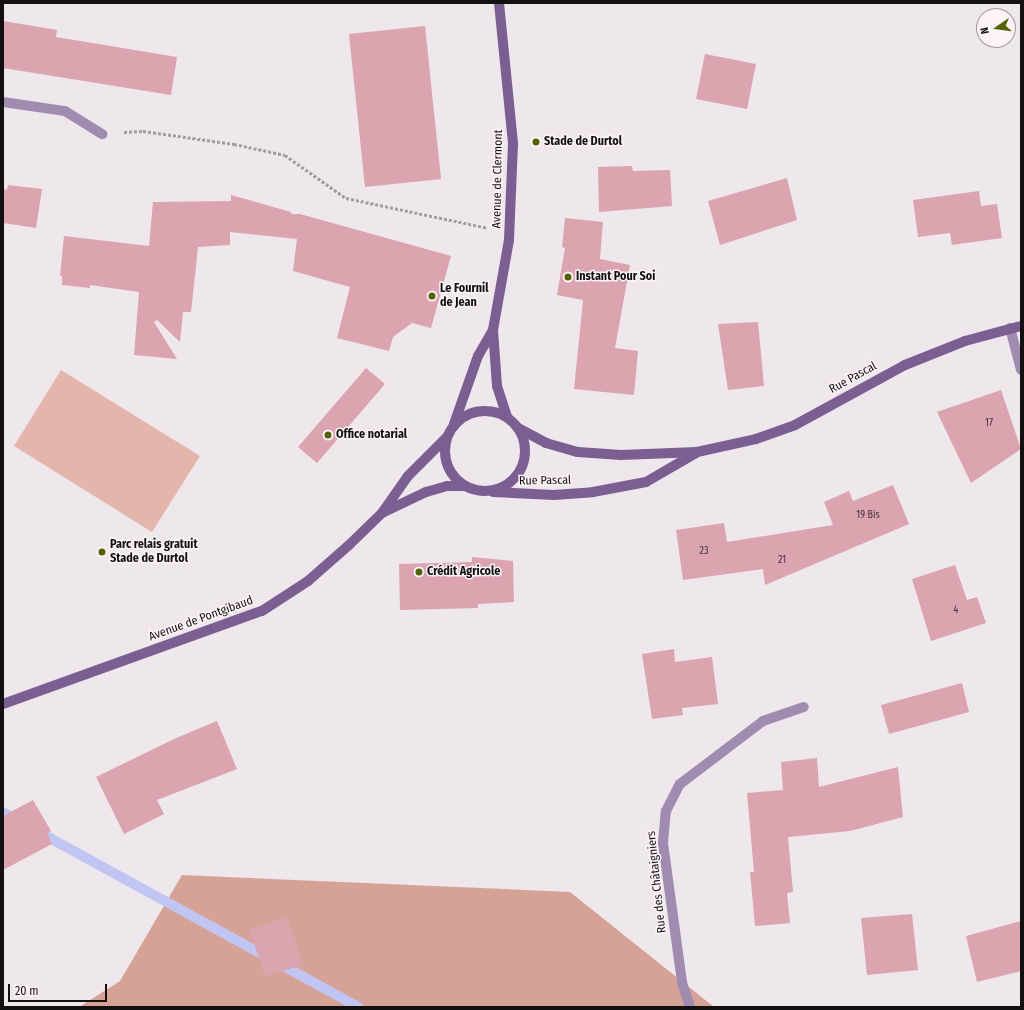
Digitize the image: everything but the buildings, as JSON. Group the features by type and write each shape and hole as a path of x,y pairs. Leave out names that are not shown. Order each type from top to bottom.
{"main road":[{"name":"Avenue de Clermont","path":"499,3 513,144 510,233 493,330 497,386 507,417"},
{"name":"Rue Pascal","path":"518,428 546,443 578,452 621,455 697,452 756,438 795,425 904,365 965,341 1021,326"},
{"name":"Avenue de Clermont","path":"454,424 478,356 493,330"},
{"path":"479,410 494,411 507,417 518,428 525,450 519,472 503,487 481,491 464,486 454,477 447,464 444,450 446,437 454,424 465,415 479,410"},
{"name":"Avenue de Pontgibaud","path":"3,704 262,611 308,581 382,513 408,476 446,437"},
{"name":"Rue Pascal","path":"481,491 526,496 593,492 646,482 697,452"},
{"name":"Avenue de Pontgibaud","path":"382,513 426,492 446,486 464,486"}],"street":[{"path":"3,102 65,111 102,134"},
{"path":"1010,328 1021,370"},
{"name":"Rue des Châtaigniers","path":"690,1007 682,982 664,843 666,811 680,784 763,721 773,715 804,707"}],"path":[{"path":"102,134 143,131 234,144 285,155 346,198 510,233"}],"shaded area":[{"path":"61,370 200,456 152,532 14,446"},
{"path":"182,875 570,892 714,1007 79,1007 120,981"}],"waterway":[{"path":"3,812 18,821"},
{"path":"37,831 358,1007"}],"place":[{"name":"Stade de Durtol","path":"536,142"},
{"name":"Instant Pour Soi","path":"568,277"},
{"name":"Le Fournil de Jean","path":"432,296"},
{"name":"Office notarial","path":"328,435"},
{"name":"Parc relais gratuit Stade de Durtol","path":"102,552"},
{"name":"Crédit Agricole","path":"419,572"}]}
